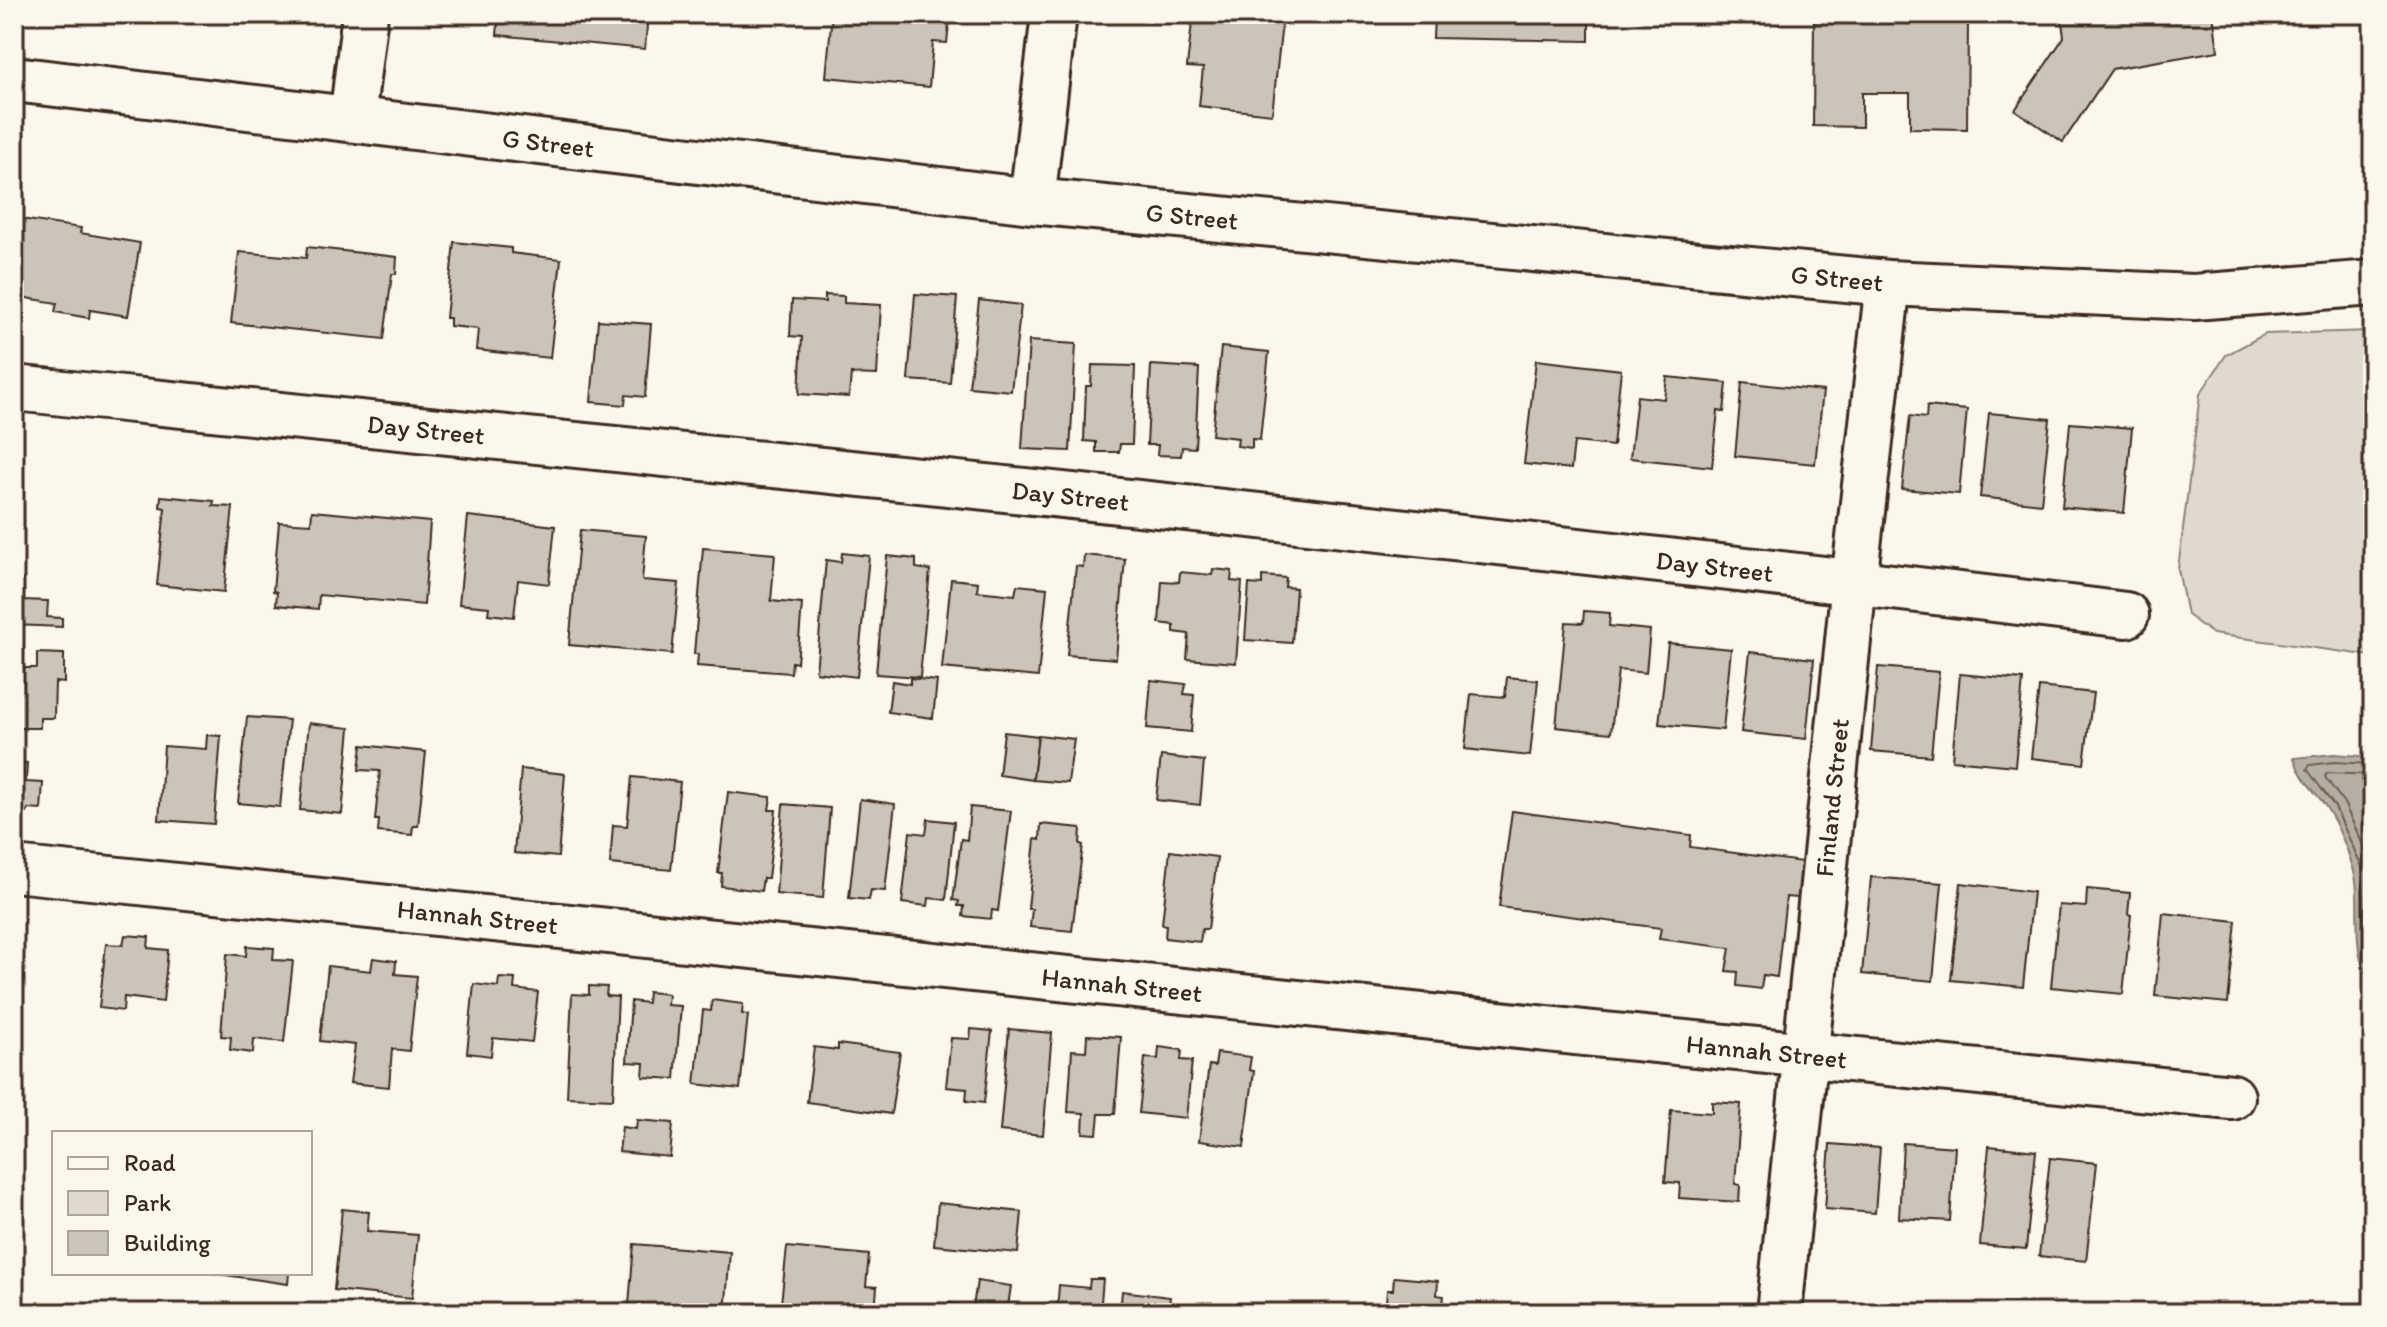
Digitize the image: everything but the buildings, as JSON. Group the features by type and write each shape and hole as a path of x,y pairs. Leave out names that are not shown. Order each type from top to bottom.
{"street":[{"path":"352,119 365,14"},
{"path":"1032,201 1054,14"},
{"name":"G Street","path":"14,79 1032,201 1888,283 2194,297 2373,283"},
{"name":"Finland Street","path":"1779,1313 1888,283"},
{"name":"Day Street","path":"14,388 892,477 1854,582 2126,615"},
{"name":"Hannah Street","path":"14,869 1805,1057 2232,1097"}],"green space":[{"path":"2373,331 2373,656 2213,634 2187,615 2178,569 2200,394 2226,355 2265,334"}],"water":[{"path":"2334,754 2373,757 2373,982 2360,958 2353,868 2332,816 2305,780 2294,758"}]}
